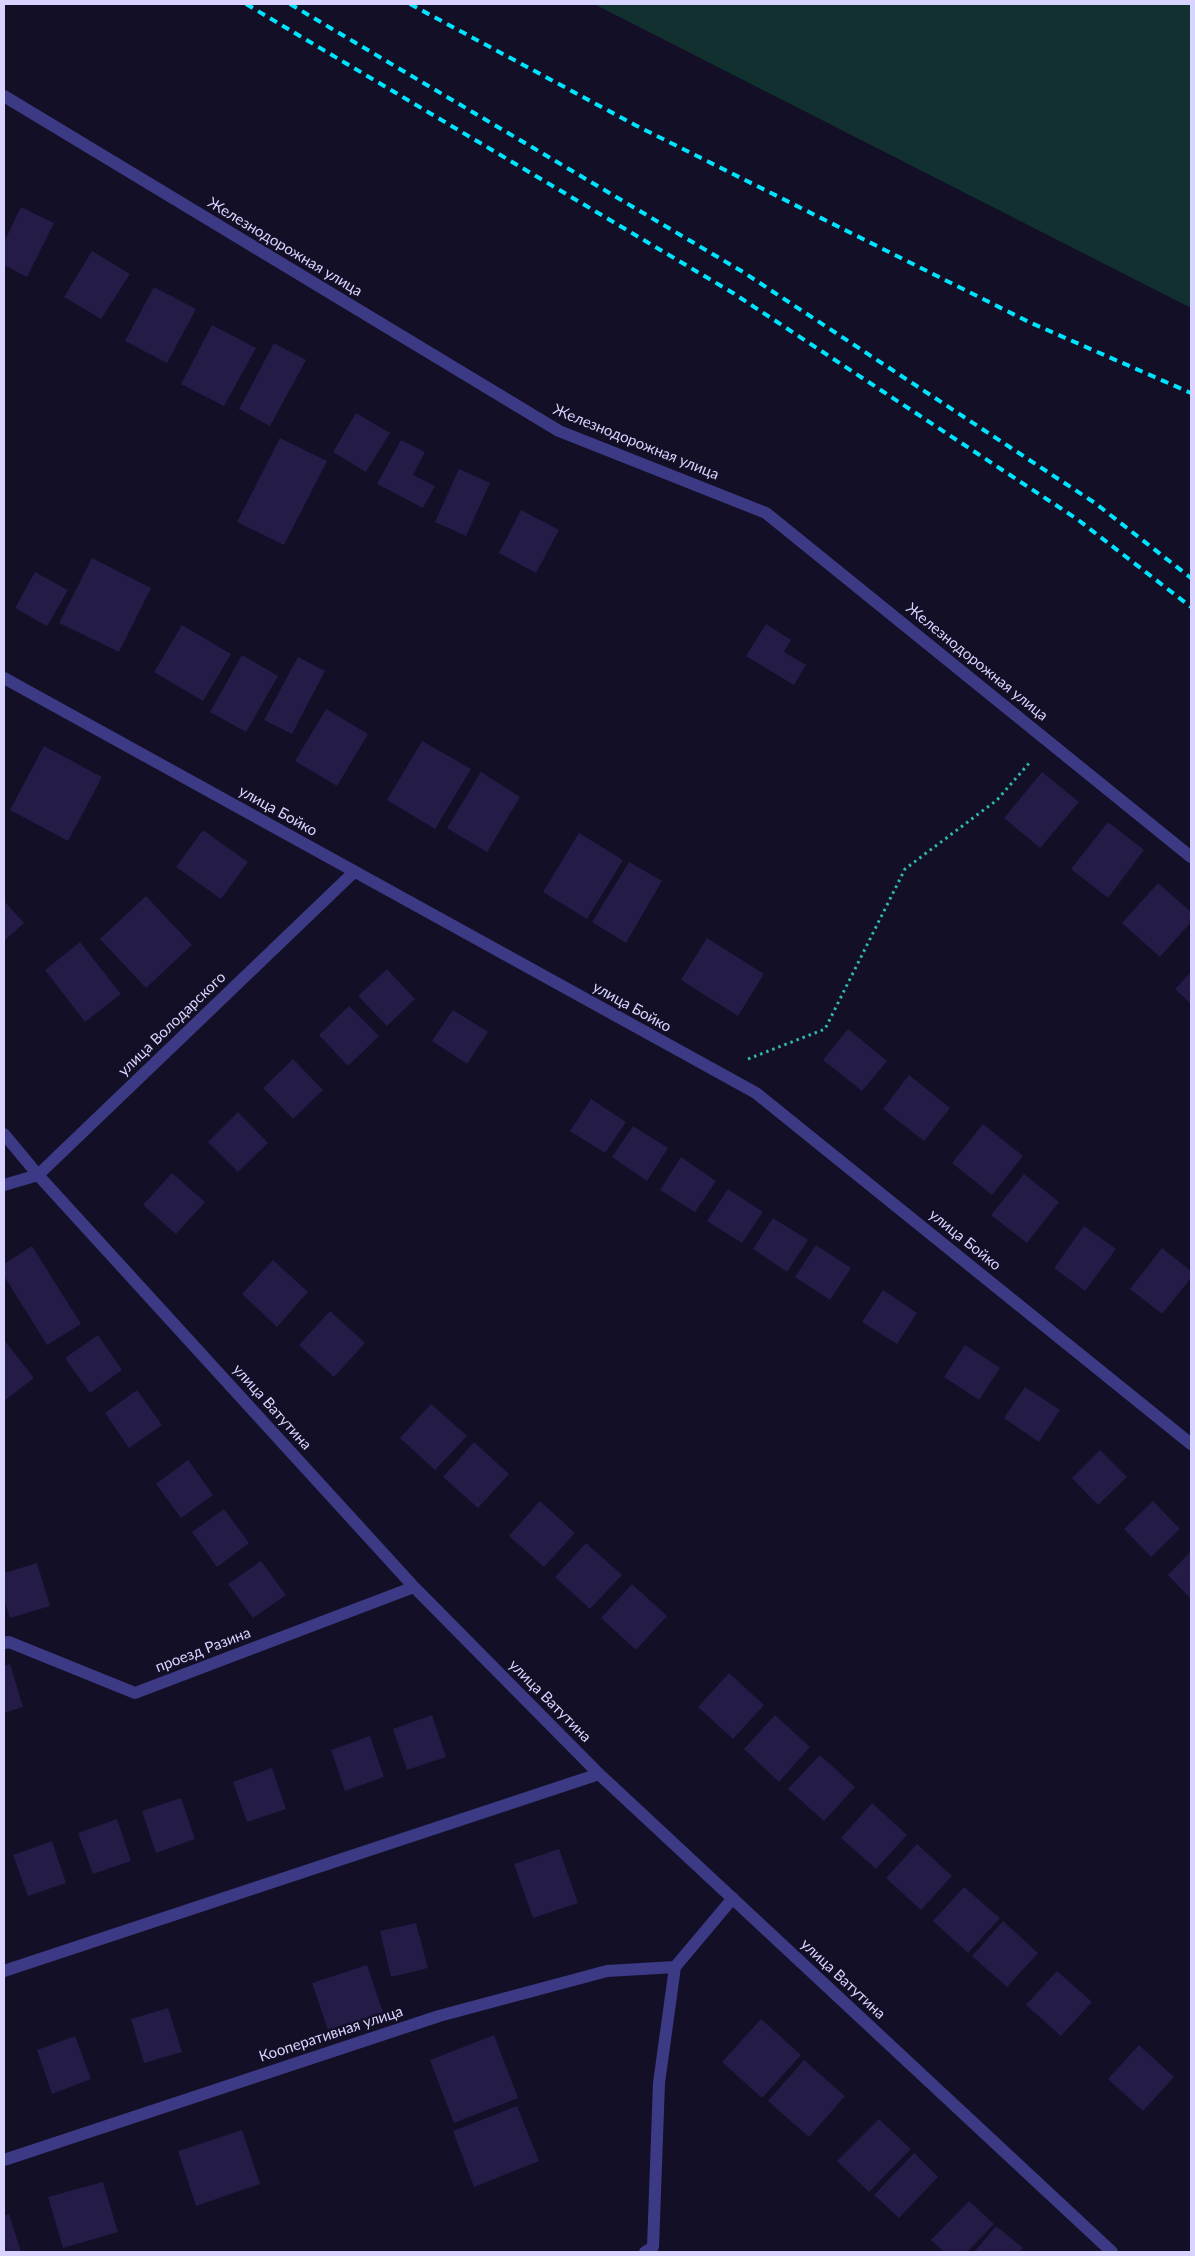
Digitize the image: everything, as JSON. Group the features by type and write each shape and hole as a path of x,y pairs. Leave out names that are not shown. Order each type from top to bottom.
{"street":[{"name":"Железнодорожная улица","path":"4,96 559,431 766,513 1049,740 1191,857"},
{"name":"улица Бойко","path":"4,678 756,1093 1191,1444"},
{"name":"улица Володарского","path":"4,1185 38,1175 354,872"},
{"name":"улица Ватутина","path":"4,1134 38,1175 414,1587 599,1774 1112,2252"},
{"name":"проезд Разина","path":"4,1643 9,1642 135,1693 414,1587"},
{"path":"4,1971 599,1774"},
{"path":"645,2252 653,2247 659,2083 675,1967 733,1898"},
{"name":"Кооперативная улица","path":"4,2160 439,2016 607,1971 675,1967"}],"path":[{"path":"717,1072 825,1028 905,868 997,800 1049,740"}],"green space":[{"path":"594,4 1191,4 1191,308"}],"building":[{"path":"21,207 54,223 27,277 4,265 4,242"},
{"path":"92,251 130,274 101,319 64,297"},
{"path":"154,287 196,309 167,363 125,341"},
{"path":"212,325 256,348 224,406 181,384"},
{"path":"274,343 306,360 270,426 239,409"},
{"path":"356,413 390,433 366,472 333,452"},
{"path":"280,438 327,461 284,545 237,522"},
{"path":"401,440 425,452 413,475 435,486 423,508 377,484"},
{"path":"459,469 490,483 466,536 435,522"},
{"path":"521,510 559,530 536,573 499,553"},
{"path":"92,558 151,588 119,652 59,623"},
{"path":"35,572 68,590 47,626 15,608"},
{"path":"766,624 791,640 784,652 806,665 794,685 746,656"},
{"path":"182,625 231,654 203,701 154,672"},
{"path":"242,655 278,676 246,732 210,712"},
{"path":"298,657 325,671 292,734 264,720"},
{"path":"326,709 368,734 337,786 295,761"},
{"path":"422,741 471,769 435,829 387,800"},
{"path":"44,746 102,777 68,841 10,810"},
{"path":"481,772 520,797 487,852 447,828"},
{"path":"1042,772 1079,802 1040,848 1004,818"},
{"path":"1108,822 1144,850 1108,898 1071,869"},
{"path":"203,830 248,862 221,899 176,867"},
{"path":"579,833 623,860 587,919 543,892"},
{"path":"629,862 662,881 626,943 592,922"},
{"path":"1158,883 1191,912 1191,922 1160,957 1122,923"},
{"path":"146,896 192,945 146,988 100,939"},
{"path":"4,901 24,923 4,941"},
{"path":"707,938 764,974 738,1016 681,980"},
{"path":"80,942 121,994 85,1022 45,970"},
{"path":"387,969 415,999 387,1026 358,996"},
{"path":"1191,972 1191,1004 1175,989"},
{"path":"349,1006 379,1036 348,1066 319,1035"},
{"path":"453,1010 488,1032 467,1064 432,1041"},
{"path":"848,1029 887,1061 862,1091 823,1060"},
{"path":"293,1059 323,1090 293,1119 263,1088"},
{"path":"909,1075 950,1108 924,1141 883,1109"},
{"path":"591,1099 626,1122 605,1153 570,1131"},
{"path":"238,1112 268,1143 238,1172 208,1142"},
{"path":"983,1124 1023,1156 992,1195 952,1163"},
{"path":"633,1126 668,1148 647,1181 612,1157"},
{"path":"681,1157 716,1181 695,1212 660,1190"},
{"path":"172,1173 205,1202 176,1234 143,1205"},
{"path":"1024,1174 1059,1202 1027,1243 991,1215"},
{"path":"728,1189 763,1212 742,1243 707,1221"},
{"path":"773,1218 808,1240 787,1272 753,1249"},
{"path":"1084,1226 1116,1249 1085,1291 1054,1268"},
{"path":"816,1245 851,1268 830,1300 795,1277"},
{"path":"32,1246 81,1324 47,1345 4,1276 4,1264"},
{"path":"1162,1248 1191,1271 1191,1278 1162,1314 1130,1289"},
{"path":"273,1260 308,1292 277,1327 242,1294"},
{"path":"883,1290 917,1313 897,1344 862,1322"},
{"path":"330,1311 365,1343 334,1377 299,1345"},
{"path":"98,1335 122,1370 90,1393 65,1358"},
{"path":"4,1340 34,1378 4,1401"},
{"path":"965,1345 1000,1368 979,1400 944,1377"},
{"path":"1025,1387 1060,1410 1039,1442 1004,1418"},
{"path":"137,1390 162,1425 129,1448 105,1413"},
{"path":"431,1404 467,1436 435,1470 400,1438"},
{"path":"474,1442 509,1474 478,1508 443,1477"},
{"path":"1100,1450 1127,1477 1098,1505 1072,1478"},
{"path":"188,1460 213,1495 181,1518 156,1484"},
{"path":"540,1501 575,1533 544,1567 509,1536"},
{"path":"1153,1501 1180,1529 1151,1557 1124,1529"},
{"path":"224,1509 249,1543 217,1567 192,1532"},
{"path":"586,1543 622,1575 590,1609 555,1577"},
{"path":"1191,1551 1191,1599 1168,1575"},
{"path":"261,1561 286,1595 253,1618 228,1584"},
{"path":"37,1563 50,1606 10,1618 4,1599 4,1573"},
{"path":"632,1584 667,1616 636,1650 601,1618"},
{"path":"10,1664 23,1707 4,1713 4,1666"},
{"path":"729,1673 764,1705 733,1739 698,1707"},
{"path":"432,1715 446,1757 407,1770 393,1729"},
{"path":"775,1715 810,1747 779,1782 744,1749"},
{"path":"370,1736 384,1777 345,1791 331,1750"},
{"path":"820,1755 855,1787 824,1821 788,1789"},
{"path":"272,1768 286,1809 247,1822 233,1782"},
{"path":"181,1798 195,1839 156,1853 142,1811"},
{"path":"872,1803 907,1835 876,1869 841,1838"},
{"path":"117,1819 131,1861 93,1874 78,1833"},
{"path":"52,1841 66,1883 28,1896 13,1855"},
{"path":"917,1844 952,1876 921,1910 886,1878"},
{"path":"559,1849 578,1903 533,1918 514,1864"},
{"path":"964,1887 1000,1918 968,1953 933,1921"},
{"path":"1003,1921 1038,1953 1007,1987 972,1956"},
{"path":"416,1923 428,1968 391,1977 380,1931"},
{"path":"367,1965 384,2015 329,2033 312,1983"},
{"path":"1057,1971 1092,2002 1061,2036 1026,2005"},
{"path":"168,2008 182,2052 144,2063 131,2019"},
{"path":"761,2019 801,2055 762,2098 722,2062"},
{"path":"494,2035 518,2098 454,2123 430,2060"},
{"path":"75,2036 91,2079 52,2094 37,2050"},
{"path":"1139,2045 1174,2077 1143,2111 1108,2079"},
{"path":"804,2060 845,2096 809,2137 768,2101"},
{"path":"517,2106 539,2161 474,2187 453,2131"},
{"path":"879,2119 911,2149 869,2192 837,2161"},
{"path":"242,2130 260,2184 196,2206 178,2151"},
{"path":"914,2153 938,2177 899,2218 874,2195"},
{"path":"103,2182 118,2232 63,2248 48,2197"},
{"path":"969,2201 994,2224 967,2252 944,2252 931,2240"},
{"path":"9,2214 21,2252 4,2252 4,2216"},
{"path":"996,2226 1023,2248 1019,2252 974,2252"}],"railway":[{"path":"246,4 733,293 1077,519 1191,607"},
{"path":"290,4 743,272 1095,503 1191,578"},
{"path":"410,4 635,125 1029,322 1191,393"}]}
